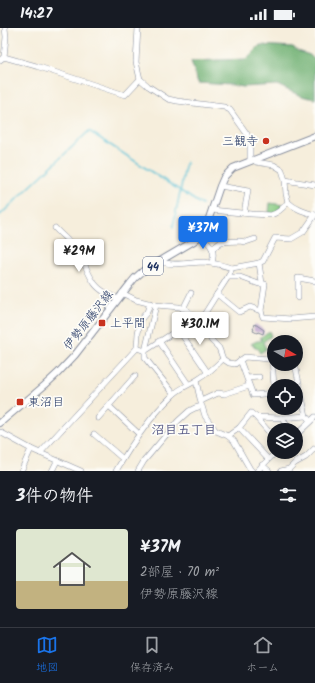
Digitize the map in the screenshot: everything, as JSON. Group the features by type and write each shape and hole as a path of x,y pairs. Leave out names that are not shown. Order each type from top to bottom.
{"main road":[{"name":"伊勢原藤沢線","path":"0,423 45,385 75,355 122,293 139,274 194,241 201,235 206,227 224,177 233,168 315,136"}],"street":[{"path":"5,28 6,37 2,58 36,66 125,95 140,79"},
{"path":"138,28 136,62 140,79 168,99 224,107 230,110 247,134 252,160 274,165 282,170 288,202 301,211 315,215 303,232 295,237 291,239 275,238 263,261 259,263 232,268 212,263 195,262 165,264 161,261"},
{"path":"285,180 315,185"},
{"path":"220,186 248,191 244,213"},
{"path":"212,210 251,214 274,214 288,202"},
{"path":"56,228 60,234 79,252 93,282 98,288 118,299"},
{"path":"201,235 213,248 214,257 212,263"},
{"path":"213,248 221,242 246,242 253,238"},
{"path":"259,263 262,283 265,284 261,312 263,317 291,319 315,317"},
{"path":"145,351 159,341 198,319 217,294 232,268"},
{"path":"228,277 240,277 259,284 262,283"},
{"path":"298,298 298,278 315,281"},
{"path":"122,293 136,300 156,305 179,307 183,309 198,319 209,332 211,340 219,348 223,359 230,363 235,364 245,357 267,358"},
{"path":"183,309 190,293"},
{"path":"217,294 239,312 250,307 261,312"},
{"path":"40,453 137,348 141,319 147,312 150,303"},
{"path":"156,305 145,351 145,358 174,394"},
{"path":"178,330 208,373"},
{"path":"159,341 188,384"},
{"path":"137,348 145,351"},
{"path":"116,471 139,434 174,394 208,373 223,359"},
{"path":"240,360 253,395 267,394"},
{"path":"98,418 135,376"},
{"path":"247,378 259,377"},
{"path":"196,380 205,416 216,431 228,436 234,441 252,471"},
{"path":"138,471 144,461 178,421 189,411 218,393 228,394 249,386"},
{"path":"303,405 306,416"},
{"path":"109,406 139,434"},
{"path":"228,436 239,428 251,413 267,430"},
{"path":"256,417 281,418 306,416 313,419 303,428"},
{"path":"281,418 285,423"},
{"path":"239,428 267,458"},
{"path":"0,432 31,449 81,471"},
{"path":"94,434 106,442 123,459"},
{"path":"22,471 31,449"},
{"path":"281,471 289,469 295,463 306,457 314,449"},
{"path":"258,471 268,459"},
{"path":"52,471 57,461"},
{"path":"262,466 269,471"}],"green space":[{"path":"260,45 293,47 298,51 310,55 315,60 315,99 301,96 277,85 243,87 198,83 191,61 246,59"},
{"path":"270,203 282,205 282,207 274,214 269,213"},
{"path":"269,331 271,335 267,335 267,339 263,342 266,349 260,353 257,348 251,344 262,340 260,338"}],"building":[{"path":"255,324 264,330 263,334 253,331"}],"waterway":[{"path":"0,215 89,131 202,205"},
{"path":"173,227 186,162"}],"place":[{"name":"三観寺","path":"266,141"},
{"name":"上平間","path":"102,323"},
{"name":"東沼目","path":"20,402"}],"district":[{"name":"沼目五丁目","path":"184,429"}]}
